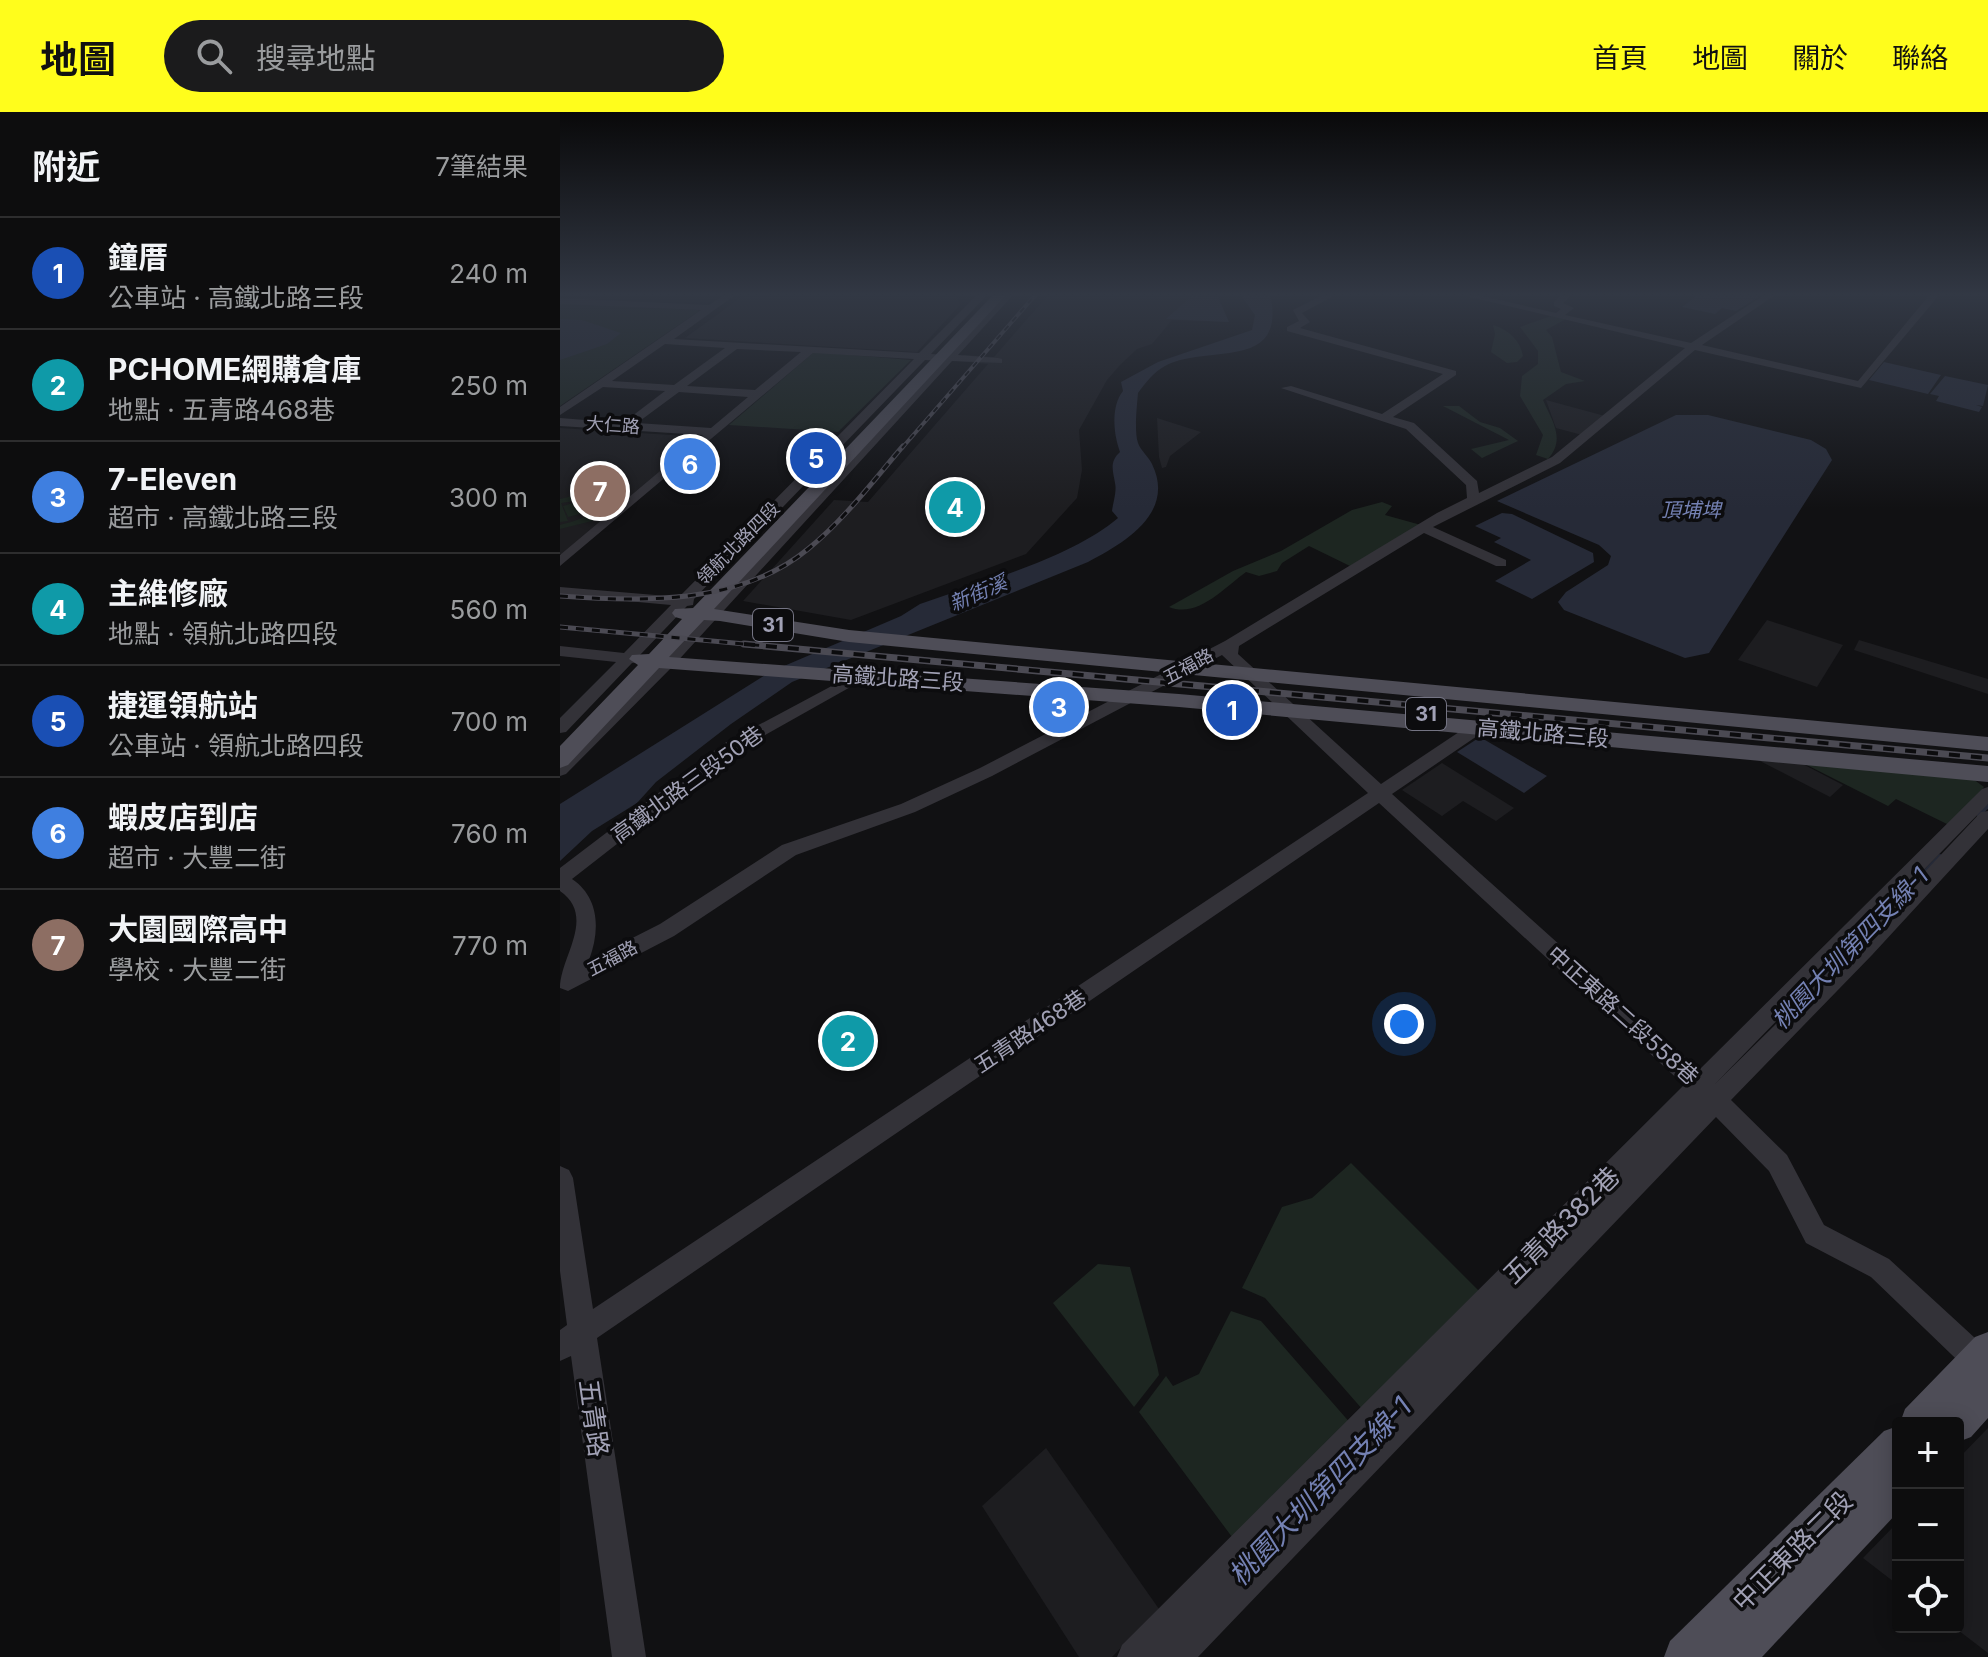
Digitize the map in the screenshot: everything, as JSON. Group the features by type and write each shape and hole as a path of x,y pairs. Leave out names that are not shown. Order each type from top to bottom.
{"main road":[{"name":"領航北路四段","path":"648,660 927,365"},
{"name":"高鐵北路三段","path":"694,608 855,633 1988,735"},
{"name":"高鐵北路三段","path":"648,660 688,667 773,665 1136,693 1988,765"},
{"path":"560,738 648,660"},
{"path":"560,760 648,660"},
{"name":"高鐵北路三段","path":"1245,670 1672,717 1988,744"},
{"name":"高鐵北路三段","path":"1283,706 1477,728 1988,774"},
{"path":"1672,717 1755,715"},
{"path":"1698,748 1775,745"},
{"path":"1926,1417 1986,1368"},
{"path":"1960,1417 1986,1368"},
{"name":"中正東路二段","path":"1686,1657 1892,1451"},
{"name":"中正東路二段","path":"1732,1657 1892,1489"}],"street":[{"path":"560,412 628,365"},
{"path":"626,426 708,365"},
{"path":"560,562 792,365"},
{"name":"領航北路四段","path":"694,608 707,575 927,365"},
{"path":"1385,417 1452,373 1423,365"},
{"name":"五福路","path":"565,986 667,930 789,850 942,793 1231,644 1424,528 1556,460 1671,365"},
{"path":"1776,365 1861,385 1877,365"},
{"path":"601,384 758,394"},
{"path":"1287,388 1410,426 1472,484 1473,497 1477,499"},
{"name":"大仁路","path":"560,422 713,432"},
{"path":"1424,528 1501,563"},
{"path":"617,596 665,591 707,575"},
{"path":"560,591 694,608"},
{"path":"560,601 694,608"},
{"path":"1231,644 1230,655 1245,670"},
{"path":"560,651 648,660"},
{"path":"560,728 648,660"},
{"path":"560,770 648,660"},
{"name":"中正東路二段558巷","path":"1245,670 1708,1093 1778,1163 1815,1234 1880,1268 1986,1368"},
{"name":"高鐵北路三段50巷","path":"560,880 729,748 858,673"},
{"name":"五青路468巷","path":"571,1340 1477,728"},
{"name":"五青路382巷","path":"1175,1657 1988,793"},
{"name":"五青路382巷","path":"1134,1657 1988,817"},
{"path":"560,880 578,897 586,920 588,939 565,986"},
{"name":"五青路","path":"560,1178 571,1340 629,1657"}],"shaded area":[{"path":"560,365 620,365 560,406"},
{"path":"799,365 906,365 838,432 729,425"},
{"path":"987,365 1120,365 1107,380 1079,430 1082,470 1077,498 1026,554 851,620 743,601 834,500 868,502"},
{"path":"1537,365 1559,365 1561,372 1585,381 1566,384 1543,400 1557,437 1548,459 1536,455 1543,435 1520,396 1522,376"},
{"path":"1546,400 1605,416 1582,435 1556,428"},
{"path":"1443,406 1459,406 1480,422 1500,428 1518,441 1482,458 1471,449 1509,440"},
{"path":"1157,418 1201,432 1170,456 1166,467 1162,468 1159,457"},
{"path":"560,428 703,437 565,555 560,554"},
{"path":"608,487 611,491 599,495 611,500 609,510 592,521 560,529 560,525 591,514 599,507 599,503 591,500 595,510 568,517 563,506 583,500 561,503 568,521 560,522 560,499"},
{"path":"1382,502 1392,506 1385,515 1421,525 1350,566 1309,546 1282,563 1277,571 1259,576 1246,572 1201,605 1180,610 1169,607 1233,571 1281,551 1352,510"},
{"path":"1767,620 1843,645 1817,687 1738,660"},
{"path":"1859,640 1988,679 1988,694 1854,650"},
{"path":"1756,759 1797,761 1843,785 1830,797"},
{"path":"1799,761 1973,779 1984,787 1949,825 1896,799 1888,806"},
{"path":"1442,763 1514,808 1496,821 1463,801 1442,816 1402,790"},
{"path":"1351,1163 1480,1292 1363,1410 1265,1298 1242,1288 1282,1207 1312,1198"},
{"path":"1098,1264 1130,1267 1157,1365 1159,1375 1134,1407 1053,1303"},
{"path":"1231,1311 1261,1321 1352,1425 1235,1541 1139,1412 1166,1376 1173,1386 1199,1374"},
{"path":"1988,1428 1988,1653 1962,1633 1964,1453"},
{"path":"1046,1448 1159,1609 1112,1657 1079,1657 982,1506"},
{"path":"1892,1528 1892,1580 1863,1558"}],"water":[{"name":"新街溪","path":"1152,365 1168,365 1157,371 1138,393 1137,438 1158,482 1152,512 1130,536 1088,562 792,682 656,782 637,803 592,831 560,861 560,804 770,672 901,616 920,604 1075,546 1118,518 1112,511 1116,490 1114,459 1120,452 1114,420 1116,404 1123,391 1121,382"},
{"path":"1881,365 1898,365 1941,375 1928,394 1869,380"},
{"path":"1945,376 1988,385 1983,406 1976,405 1982,407 1979,412 1936,401 1939,396 1930,394"},
{"name":"頂埔埤","path":"1676,415 1708,415 1811,440 1826,449 1832,460 1709,653 1685,658 1564,610 1558,602 1566,592 1608,565 1611,556 1599,545 1497,501"},
{"path":"1502,513 1512,514 1593,553 1594,562 1532,599 1495,581 1531,560 1494,542 1501,538 1475,526"},
{"path":"1477,739 1485,740 1547,776 1524,793 1457,752"}],"waterway":[{"name":"桃園大圳第四支線-1","path":"1979,815 1988,806"},
{"name":"桃園大圳第四支線-1","path":"1896,902 1940,856"},
{"name":"桃園大圳第四支線-1","path":"1793,1008 1898,900"}],"railway":[{"path":"902,448 974,365"},
{"path":"560,596 657,599 721,590 752,581 781,567 821,538 903,446"},
{"path":"560,627 766,646"},
{"path":"744,644 1988,758"}],"place":[{"name":"捷運領航站","path":"816,458"},
{"name":"蝦皮店到店","path":"690,464"},
{"name":"大園國際高中","path":"600,491"},
{"name":"主維修廠","path":"955,507"},
{"name":"7-Eleven","path":"1059,707"},
{"name":"鐘厝","path":"1232,710"},
{"name":"PCHOME網購倉庫","path":"848,1041"}]}
